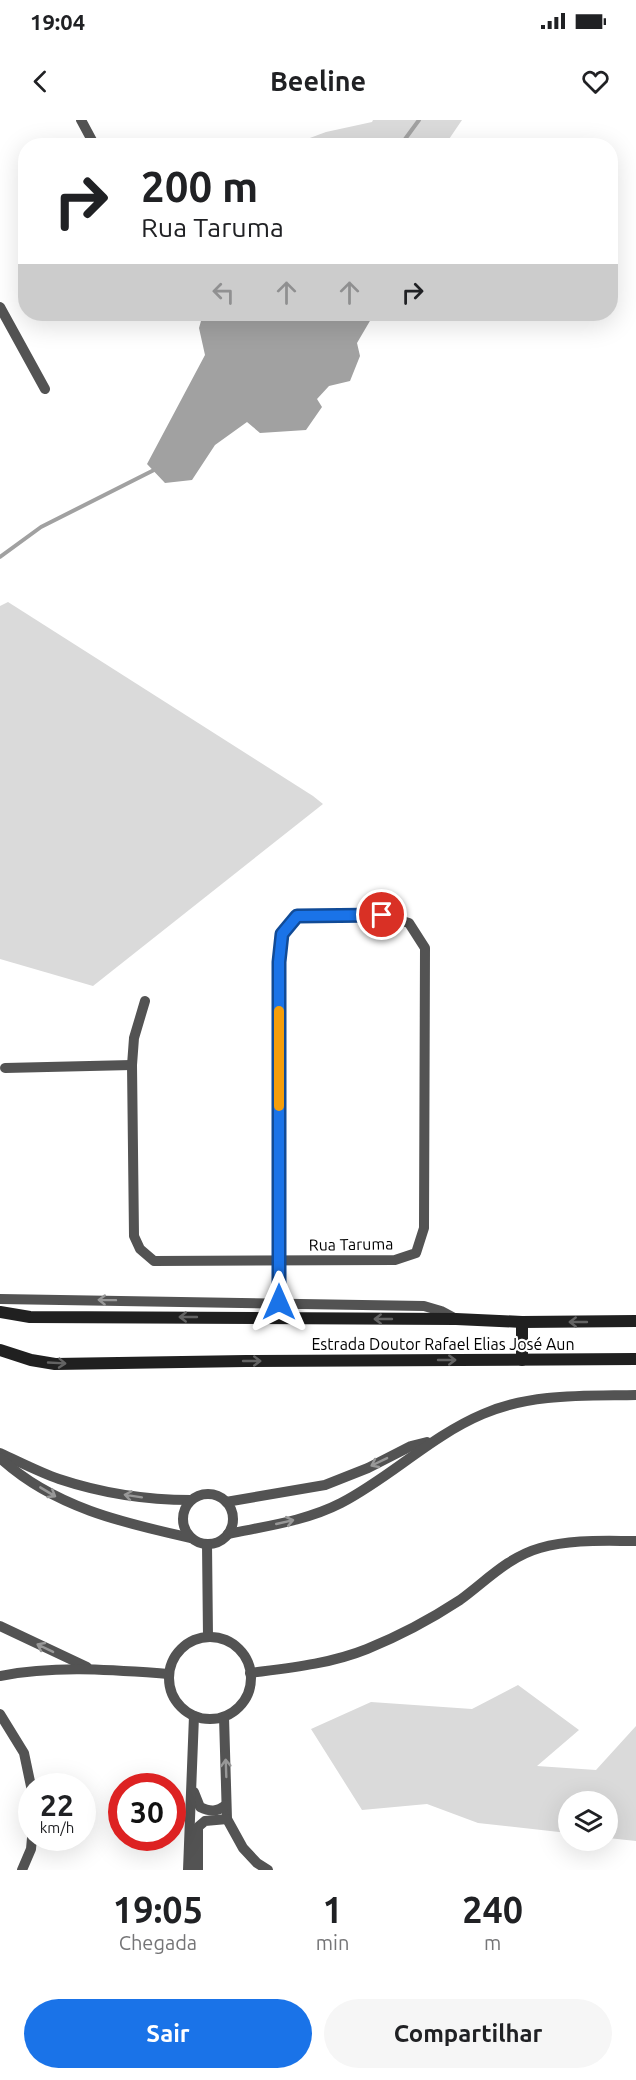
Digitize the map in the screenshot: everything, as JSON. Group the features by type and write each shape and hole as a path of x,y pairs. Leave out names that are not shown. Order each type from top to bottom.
{"main road":[{"name":"Estrada Doutor Rafael Elias José Aun","path":"0,1312 30,1317 636,1321"},
{"path":"522,1322 522,1360"},
{"name":"Estrada Doutor Rafael Elias José Aun","path":"0,1350 55,1364 636,1359"}],"street":[{"path":"81,120 91,138"},
{"path":"0,307 45,389"},
{"name":"Rua Taruma","path":"145,1000 134,1038 132,1065 134,1236 140,1249 154,1261 395,1260 416,1252 424,1228 425,948 409,923 382,915 297,916 282,934 279,962 279,1260"},
{"path":"5,1068 132,1065"},
{"path":"279,1260 279,1302"},
{"path":"0,1299 424,1306 456,1319"},
{"path":"228,1534 294,1520 341,1503 391,1473 433,1440 485,1413 511,1405 561,1397 636,1395"},
{"path":"226,1502 325,1485 368,1468 411,1446 433,1440"},
{"path":"0,1453 58,1479 98,1490 158,1500 191,1500 205,1494 214,1495 226,1502 232,1512 232,1524 228,1534 222,1540 207,1544 126,1523 67,1503 15,1472 0,1458"},
{"path":"191,1500 184,1512 184,1526 191,1538"},
{"path":"250,1673 322,1662 365,1650 447,1608 496,1570 539,1548 575,1541 636,1541"},
{"path":"207,1544 208,1637"},
{"path":"0,1626 90,1669"},
{"path":"208,1637 233,1644 244,1657 250,1673 248,1691 239,1707 224,1717 214,1719 194,1716 180,1707 169,1683 171,1665 182,1648 189,1642 208,1637"},
{"path":"0,1676 24,1672 90,1669 169,1674"},
{"path":"0,1714 24,1753 28,1773"},
{"path":"188,1870 194,1716"},
{"path":"224,1717 227,1819 243,1848 257,1863 268,1870"},
{"path":"191,1786 200,1808 218,1811 226,1805"},
{"path":"198,1870 198,1827 200,1823 227,1819"},
{"path":"22,1870 30,1851"}],"shaded area":[{"path":"373,120 462,120 450,138 310,138"},
{"path":"201,321 370,321 357,343 360,356 350,381 329,386 317,399 322,407 306,430 260,433 247,422 215,445 192,480 165,483 147,464 205,355 199,328"},
{"path":"8,602 323,804 93,986 0,959 0,606"},
{"path":"518,1685 579,1730 537,1766 596,1770 636,1726 636,1841 618,1839 618,1791 558,1791 558,1832 478,1823 427,1804 362,1810 311,1729 371,1702 472,1709"}],"waterway":[{"path":"406,138 419,120"},
{"path":"0,557 41,527 156,469"}],"slow traffic":[{"path":"279,1011 279,1106"}],"route":[{"path":"279,1302 279,962 282,934 297,916 382,915"}]}
